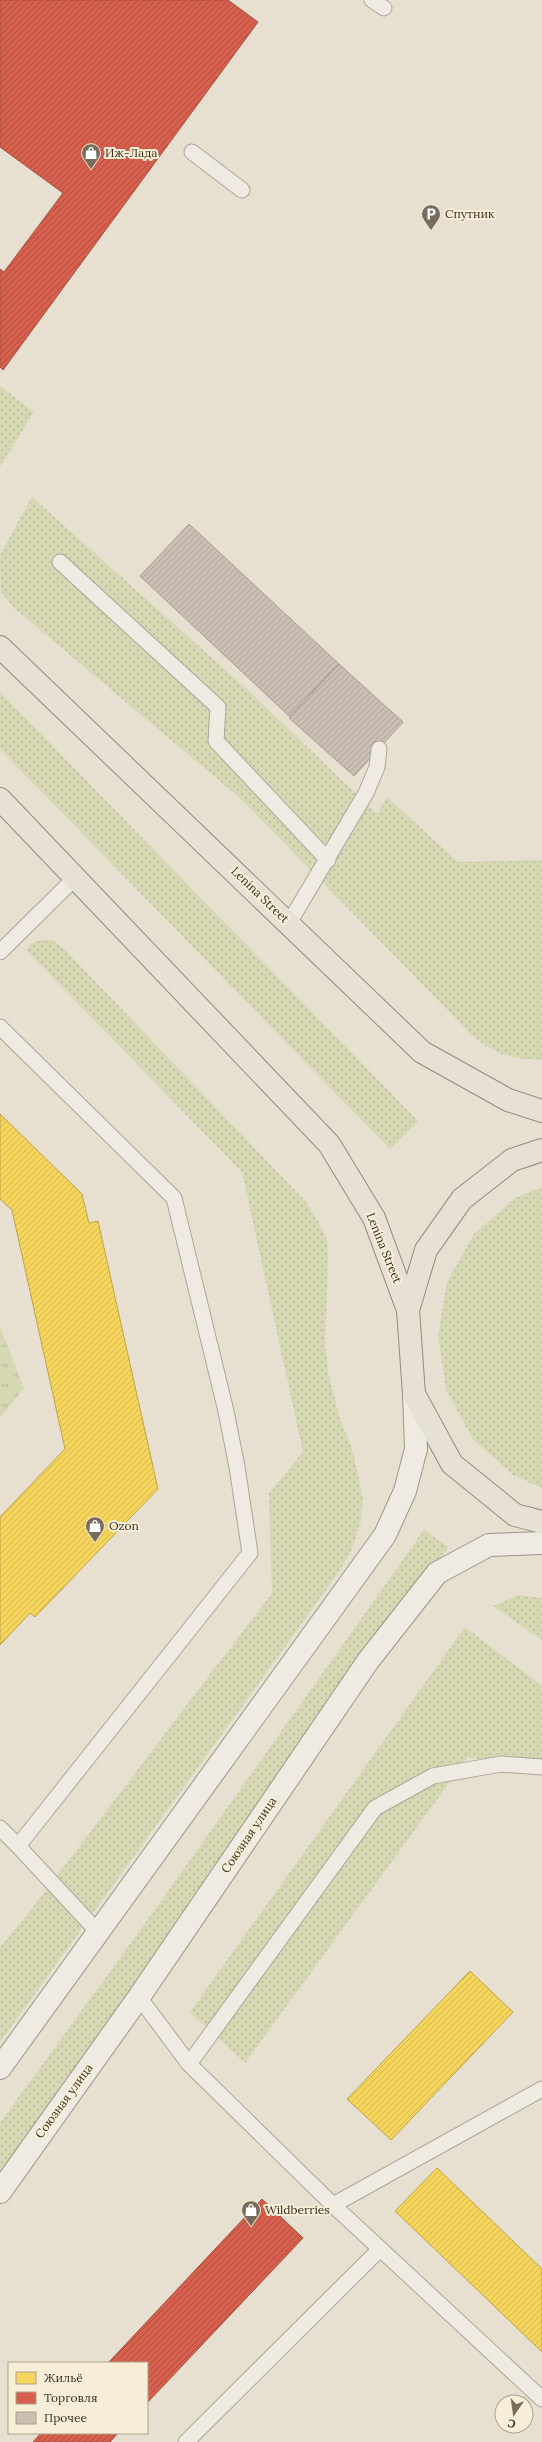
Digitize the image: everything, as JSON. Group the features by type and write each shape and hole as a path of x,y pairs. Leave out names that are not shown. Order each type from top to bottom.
{"main road":[{"name":"Lenina Street","path":"0,647 422,1052 508,1100 542,1111"},
{"name":"Lenina Street","path":"0,799 329,1144 374,1218 408,1310"},
{"path":"0,2068 385,1535 405,1491 416,1449 408,1310 426,1250 462,1199 512,1160 542,1150"},
{"path":"414,1394 452,1464 515,1515 542,1522"},
{"name":"Союзная улица","path":"0,2192 139,1997 368,1661 437,1573 489,1546 542,1543"}],"lane":[{"path":"192,152 242,190"},
{"path":"60,562 218,707 216,741 328,860"},
{"path":"289,923 328,860 366,792 377,767 379,749"},
{"path":"0,952 75,878"},
{"path":"0,1028 174,1198 226,1411 237,1467 250,1553 18,1846"},
{"path":"189,2064 375,1808 434,1776 501,1764 542,1767"},
{"path":"0,1828 98,1932"},
{"path":"139,1997 189,2064 333,2205 542,2399"},
{"path":"333,2205 542,2089"},
{"path":"186,2442 380,2249"}],"green space":[{"path":"0,386 34,412 0,467"},
{"path":"32,497 252,694 377,814 387,797 458,862 542,860 542,1060 507,1056 476,1039 240,798 13,607 1,592 0,555"},
{"path":"0,692 418,1121 390,1149 0,749"},
{"path":"40,940 52,940 65,950 306,1202 320,1224 327,1241 328,1260 325,1340 328,1373 339,1416 353,1452 363,1499 361,1521 351,1551 336,1576 0,2042 0,1947 34,1906 272,1593 269,1493 303,1452 242,1172 26,950 31,944"},
{"path":"542,1187 542,1488 513,1475 472,1438 446,1389 438,1336 447,1282 474,1234 515,1198"},
{"path":"0,1327 24,1388 0,1418"},
{"path":"424,1530 448,1547 180,1928 0,2175 0,2123 154,1911"},
{"path":"518,1595 542,1598 542,1640 493,1606"},
{"path":"465,1627 542,1686 542,1771 468,1757 245,2063 190,2012"}],"building: Жильё":[{"path":"0,1114 82,1194 89,1223 98,1221 158,1489 35,1617 30,1613 0,1645 0,1517 65,1449 12,1210 0,1199"},
{"path":"470,1971 513,2012 391,2140 347,2099"},
{"path":"437,2168 542,2269 542,2352 395,2211"}],"building: Торговля":[{"name":"Иж-Лада","path":"0,0 228,0 258,22 3,370 0,367 0,269 4,272 63,193 0,147"},
{"path":"262,2199 303,2238 148,2402 148,2362 109,2362"},
{"path":"40,2434 117,2434 110,2442 33,2442"}],"building: Прочее":[{"path":"189,524 339,664 289,716 140,576"},
{"path":"339,664 403,722 354,776 289,718"}],"place":[{"name":"Иж-Лада","path":"91,170"},
{"name":"Спутник","path":"431,231"},
{"name":"Ozon","path":"95,1543"},
{"name":"Wildberries","path":"251,2227"}]}
